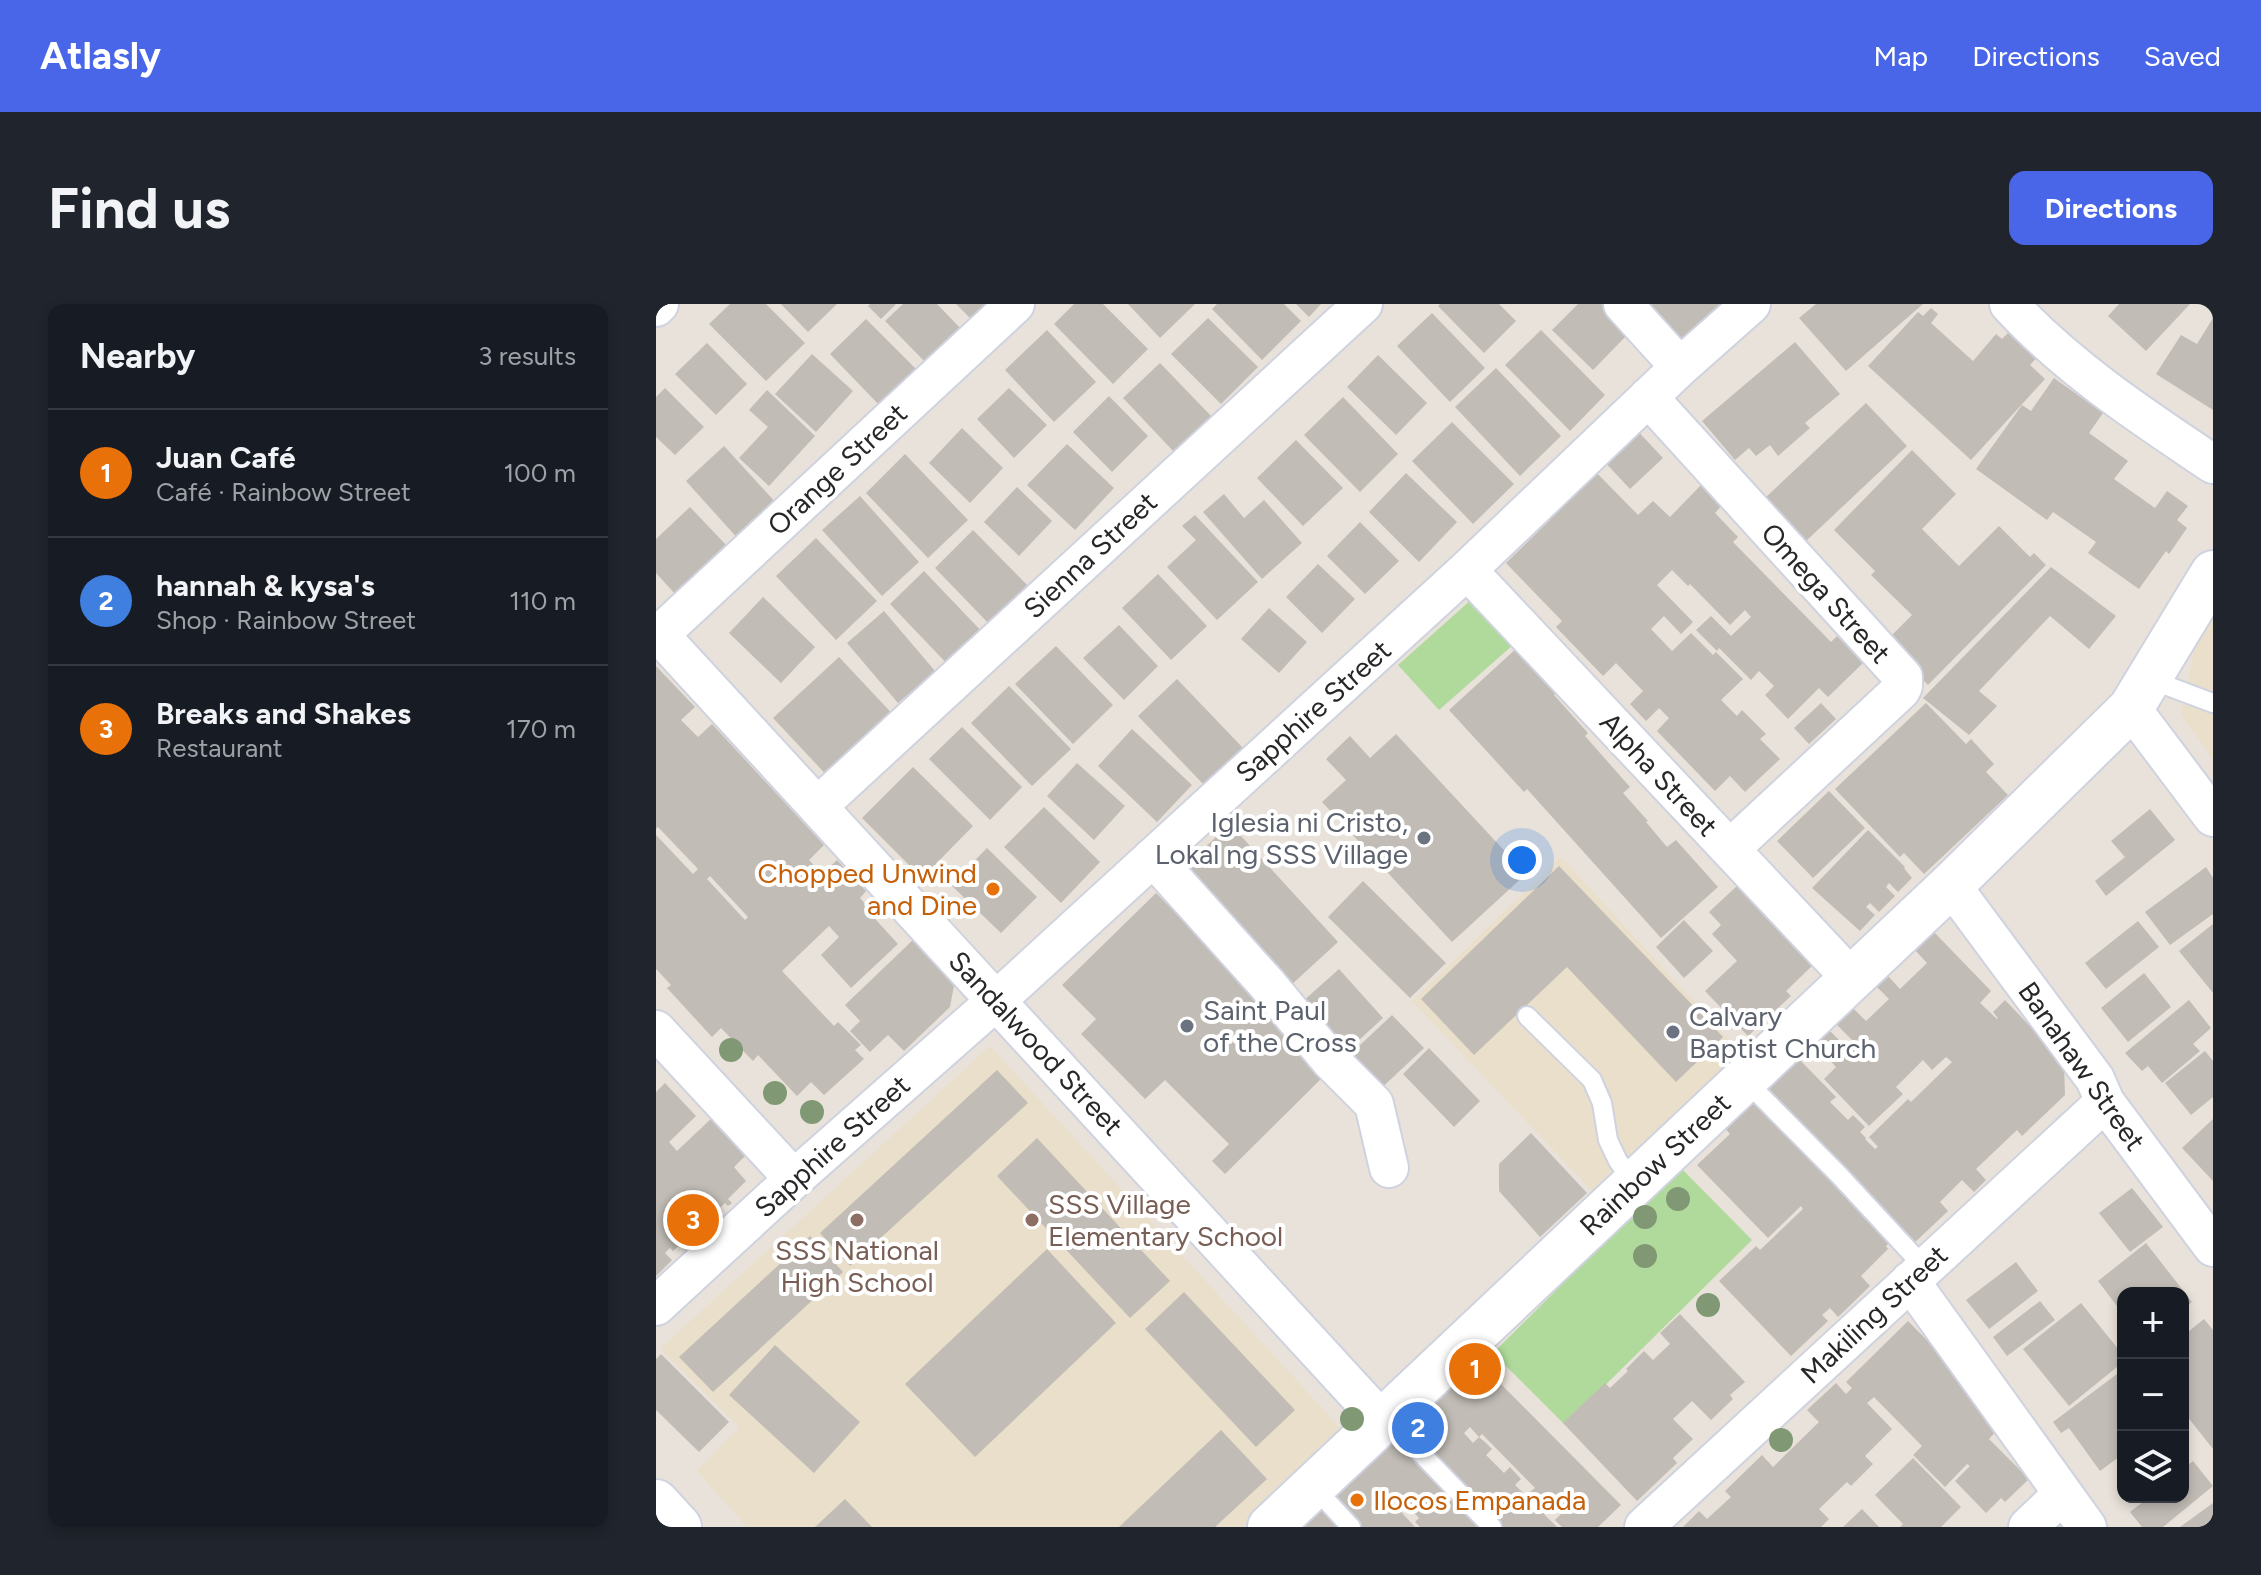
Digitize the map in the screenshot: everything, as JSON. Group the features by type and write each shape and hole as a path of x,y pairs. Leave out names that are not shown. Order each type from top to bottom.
{"street":[{"name":"Orange Street","path":"658,632 1015,304"},
{"name":"Sienna Street","path":"818,806 1363,304"},
{"path":"1623,304 1680,367"},
{"name":"Sapphire Street","path":"656,1306 997,1000 1467,570 1680,367 1751,304"},
{"path":"2009,304 2034,331 2142,417 2213,464"},
{"name":"Omega Street","path":"1648,397 1903,677 1901,690 1730,849"},
{"name":"Alpha Street","path":"1467,570 1851,978"},
{"name":"Rainbow Street","path":"1270,1527 1951,885 2140,693 2213,573"},
{"name":"Sandalwood Street","path":"658,632 1384,1419"},
{"path":"2140,693 2213,817"},
{"path":"1153,857 1267,984 1331,1061 1374,1104 1389,1168"},
{"name":"Banahaw Street","path":"1951,885 2095,1079 2105,1102 2213,1247"},
{"path":"656,1030 794,1179"},
{"name":"Makiling Street","path":"1644,1527 2105,1102"},
{"path":"1918,1274 2087,1527"},
{"path":"2028,1527 2063,1494"},
{"path":"656,1502 679,1527"}],"lane":[{"path":"2140,693 2213,703"},
{"path":"1527,1016 1592,1080 1602,1103 1608,1140 1634,1183"},
{"path":"1744,1079 1839,1175 1918,1274"},
{"path":"1384,1419 1492,1527"},
{"path":"1313,1486 1351,1527"}],"shaded area":[{"path":"2213,610 2213,759 2181,715 2197,638"},
{"path":"1561,857 1746,1058 1597,1196 1412,1001"},
{"name":"SSS Village Elementary School","path":"990,1046 1345,1433 1242,1527 747,1527 697,1471 739,1427 660,1349"}],"green space":[{"path":"1472,599 1513,645 1439,710 1398,665"},
{"path":"1680,1167 1752,1240 1565,1425 1493,1353"}],"building":[{"path":"730,304 766,304 805,343 766,381 709,324"},
{"path":"781,304 837,304 808,332"},
{"path":"896,304 881,319 868,306"},
{"path":"903,304 937,304 966,334 931,368 885,321"},
{"path":"956,304 993,304 974,322"},
{"path":"1074,304 1103,304 1148,349 1113,384 1054,324"},
{"path":"1128,304 1195,304 1160,338"},
{"path":"1217,304 1284,304 1301,321 1262,360 1212,309"},
{"path":"1296,304 1321,304 1309,317"},
{"path":"1499,304 1516,321 1484,353 1438,306"},
{"path":"1578,304 1601,304 1630,332 1593,370 1552,330"},
{"path":"1647,304 1724,304 1682,342"},
{"path":"1816,304 1923,304 1846,371 1799,318"},
{"path":"2119,304 2190,304 2146,351 2108,316"},
{"path":"1931,308 1938,314 1931,323 1973,361 1996,334 2002,339 2012,329 2040,354 2030,365 2045,379 1971,460 1868,366 1918,312 1923,316"},
{"path":"1432,313 1485,368 1450,402 1397,346"},
{"path":"1208,318 1258,367 1221,404 1171,354"},
{"path":"2213,318 2213,410 2156,374 2181,335 2197,344"},
{"path":"866,319 920,373 883,409 830,354"},
{"path":"1047,330 1096,382 1054,422 1005,370"},
{"path":"1541,330 1605,395 1570,431 1505,365"},
{"path":"1795,342 1840,394 1805,423 1810,428 1778,456 1770,445 1756,456 1749,448 1735,460 1702,421"},
{"path":"707,343 747,384 716,415 675,374"},
{"path":"812,354 853,391 816,432 775,394"},
{"path":"1378,355 1427,403 1396,435 1347,387"},
{"path":"1160,363 1212,417 1175,453 1123,398"},
{"path":"1496,368 1561,436 1520,476 1455,407"},
{"path":"2054,378 2103,413 2089,433 2128,461 2114,479 2155,508 2167,491 2188,506 2177,520 2187,528 2139,589 2088,553 2096,542 2053,512 2047,520 1976,469 2022,405 2031,411"},
{"path":"665,388 704,427 675,455 656,437 656,397"},
{"path":"1009,388 1047,425 1014,458 977,419"},
{"path":"767,390 815,436 769,486 739,458 768,427 749,410"},
{"path":"1109,396 1148,436 1112,472 1073,432"},
{"path":"1343,397 1398,454 1360,492 1304,435"},
{"path":"1866,403 1907,446 1806,541 1765,498"},
{"path":"1452,422 1514,484 1473,524 1412,461"},
{"path":"1632,425 1663,458 1630,489 1599,456"},
{"path":"962,428 1003,468 970,503 929,463"},
{"path":"1296,440 1343,488 1303,526 1257,478"},
{"path":"1067,444 1114,488 1075,530 1027,485"},
{"path":"724,446 778,505 740,541 686,481"},
{"path":"1912,450 1956,494 1922,529 1959,566 1999,526 2030,557 2034,553 2046,565 1928,685 1885,642 1912,615 1871,575 1875,571 1834,530"},
{"path":"905,454 968,520 928,558 866,493"},
{"path":"1591,467 1638,515 1653,501 1670,517 1703,483 1723,504 1715,513 1738,537 1733,542 1831,642 1837,636 1863,663 1828,697 1819,688 1788,719 1765,695 1774,686 1759,671 1751,680 1696,630 1711,616 1731,636 1751,617 1745,610 1730,625 1672,570 1657,585 1693,622 1681,634 1664,616 1651,629 1672,651 1691,633 1743,679 1721,700 1737,716 1742,710 1766,734 1760,739 1780,759 1745,792 1730,776 1715,791 1657,731 1669,718 1659,708 1646,721 1630,704 1643,691 1616,663 1603,676 1556,627 1562,621 1506,563 1550,520 1544,513"},
{"path":"1406,473 1457,522 1419,562 1369,512"},
{"path":"1017,487 1052,521 1019,556 984,522"},
{"path":"1224,494 1244,518 1264,500 1302,543 1262,579 1203,512"},
{"path":"860,496 919,562 882,596 822,530"},
{"path":"690,507 728,547 676,595 656,573 656,539"},
{"path":"1195,515 1258,582 1217,620 1167,567 1196,540 1182,526"},
{"path":"1360,522 1399,561 1365,594 1327,556"},
{"path":"973,530 1032,590 993,628 935,568"},
{"path":"816,538 877,601 836,640 776,576"},
{"path":"1318,564 1355,599 1322,633 1286,597"},
{"path":"2051,567 2116,616 2089,649 2050,616 1979,691 1997,706 1969,735 1923,698"},
{"path":"924,571 986,636 952,669 890,604"},
{"path":"1158,574 1207,626 1171,660 1122,608"},
{"path":"763,597 815,647 781,683 729,633"},
{"path":"1269,608 1307,642 1279,673 1241,639"},
{"path":"884,611 935,671 898,703 847,643"},
{"path":"1119,625 1158,666 1124,700 1083,658"},
{"path":"1056,646 1113,705 1073,744 1015,684"},
{"path":"1518,647 1558,691 1554,695 1630,787 1623,793 1646,822 1667,847 1676,840 1718,887 1661,938 1527,789 1524,792 1449,710"},
{"path":"839,657 900,722 834,783 773,718"},
{"path":"656,666 695,707 681,720 698,737 712,724 824,845 809,860 822,874 837,860 866,891 860,898 869,908 867,910 898,944 851,988 821,955 839,937 829,926 782,971 834,1026 838,1022 861,1045 855,1050 864,1059 824,1095 811,1082 797,1096 758,1055 753,1061 721,1028 712,1037 667,988 671,985 656,969 656,835 693,874 698,869 658,827 656,829","holes":["710,876 748,917 745,920 707,879"]},
{"path":"1177,679 1243,748 1204,785 1138,716"},
{"path":"1009,686 1071,749 1032,786 971,723"},
{"path":"1821,703 1836,719 1809,744 1794,728"},
{"path":"1926,703 1966,744 1971,739 1994,764 1986,772 2008,795 1924,874 1904,853 1900,857 1835,789"},
{"path":"962,727 1022,787 990,820 929,759"},
{"path":"1132,729 1192,785 1157,822 1098,766"},
{"name":"Iglesia ni Cristo, Lokal ng SSS Village","path":"1396,734 1526,874 1452,942 1322,802 1346,780 1326,759 1350,736 1370,758"},
{"path":"1077,763 1125,806 1094,840 1047,796"},
{"path":"913,767 973,826 922,878 862,818"},
{"path":"1829,791 1865,828 1813,878 1777,841"},
{"path":"1044,807 1100,862 1061,903 1004,847"},
{"path":"2150,809 2175,840 2106,896 2095,881 2125,857 2111,841"},
{"path":"1230,824 1338,942 1290,986 1182,869"},
{"path":"1868,830 1912,878 1898,892 1889,883 1886,887 1895,896 1879,912 1870,903 1866,907 1875,915 1860,931 1812,888"},
{"path":"987,848 1037,897 1001,933 951,885"},
{"path":"1559,866 1723,1037 1676,1082 1567,967 1474,1055 1421,999"},
{"path":"2206,867 2213,878 2213,914 2170,945 2145,912"},
{"path":"1363,881 1446,963 1410,998 1328,917"},
{"path":"1738,885 1813,965 1786,991 1791,996 1748,1036 1705,991 1737,961 1712,934 1721,925 1709,912"},
{"name":"Saint Paul of the Cross","path":"1156,893 1192,929 1200,921 1329,1071 1225,1174 1212,1161 1229,1144 1165,1080 1145,1099 1081,1034 1096,1019 1062,985"},
{"path":"1684,920 1713,951 1684,978 1656,947"},
{"path":"2138,921 2159,947 2106,989 2085,963"},
{"path":"2213,924 2213,993 2179,951"},
{"path":"1933,931 1991,991 1980,1003 1997,1019 1993,1012 2005,1000 2064,1062 2065,1095 2022,1136 2017,1130 1976,1169 1986,1180 1974,1192 1962,1180 1940,1202 1948,1211 1910,1247 1770,1100 1775,1095 1767,1086 1797,1057 1836,1097 1830,1102 1848,1120 1853,1115 1865,1127 1860,1132 1865,1139 1875,1149 1878,1147 1869,1137 1952,1062 1946,1057 1932,1070 1923,1060 1896,1087 1903,1094 1869,1126 1824,1079 1836,1067 1814,1043 1828,1029 1851,1052 1858,1046 1837,1025 1854,1009 1866,1021 1889,999 1877,987 1888,976 1900,989 1927,963 1914,949"},
{"path":"915,938 955,980 950,1007 904,1051 888,1035 870,1052 850,1031 860,1021 845,1005"},
{"path":"1339,969 1383,1018 1345,1053 1301,1003"},
{"path":"2144,973 2171,1007 2128,1042 2101,1008"},
{"path":"2189,1000 2211,1028 2193,1044 2200,1051 2162,1083 2148,1066 2142,1071 2125,1053"},
{"path":"1392,1015 1424,1048 1373,1096 1341,1063"},
{"path":"1429,1048 1480,1101 1454,1127 1403,1074"},
{"path":"2205,1051 2213,1061 2213,1097 2191,1115 2165,1083"},
{"path":"997,1070 1028,1103 850,1266 820,1233"},
{"path":"665,1083 696,1116 669,1142 677,1151 714,1116 748,1153 734,1167 746,1181 728,1199 732,1203 728,1206 725,1203 673,1251 670,1248 665,1253 672,1260 656,1276 656,1092"},
{"path":"1751,1100 1758,1108 1763,1103 1895,1237 1886,1246 1888,1249 1861,1276 1870,1286 1838,1317 1830,1308 1822,1315 1828,1321 1791,1356 1719,1281 1756,1246 1760,1250 1803,1209 1801,1206 1768,1238 1697,1165 1730,1134 1724,1127"},
{"path":"2213,1119 2213,1181 2182,1148"},
{"path":"1531,1133 1587,1193 1540,1237 1499,1191 1499,1164"},
{"path":"1037,1138 1170,1281 1130,1318 997,1176"},
{"path":"2132,1188 2163,1227 2130,1252 2099,1213"},
{"path":"810,1236 843,1272 713,1392 679,1357"},
{"path":"2146,1243 2180,1287 2117,1287 2117,1306 2098,1281"},
{"path":"1047,1249 1116,1323 975,1457 905,1384"},
{"path":"2016,1262 2038,1291 1989,1329 1966,1300"},
{"path":"1184,1292 1295,1410 1256,1447 1145,1329"},
{"path":"2040,1301 2055,1320 2007,1356 1993,1337"},
{"path":"2081,1303 2117,1348 2117,1367 2069,1406 2023,1349"},
{"path":"1680,1314 1745,1382 1730,1395 1733,1399 1711,1420 1692,1401 1673,1419 1693,1439 1673,1458 1677,1463 1637,1501 1563,1423 1605,1383 1610,1388 1644,1351 1653,1360 1670,1344 1660,1333"},
{"path":"2204,1319 2213,1330 2213,1449 2189,1419 2189,1331"},
{"path":"1908,1321 1977,1391 1970,1398 1999,1428 1989,1439 2029,1479 2005,1502 2001,1498 1986,1513 1955,1481 1970,1466 1967,1464 1945,1487 1913,1455 1922,1446 1874,1397 1867,1403 1892,1429 1865,1456 1873,1464 1851,1486 1847,1482 1819,1509 1829,1519 1821,1527 1683,1527 1699,1511 1707,1519 1731,1497 1725,1491 1762,1455 1773,1467 1819,1422 1807,1410 1836,1383 1846,1394 1852,1388 1846,1382"},
{"path":"775,1345 860,1422 814,1473 729,1395"},
{"path":"661,1354 729,1422 699,1452 656,1410 656,1359"},
{"path":"1475,1358 1621,1505 1598,1527 1562,1527 1555,1520 1563,1512 1558,1506 1551,1513 1548,1510 1544,1514 1557,1527 1498,1527 1402,1430","holes":["1470,1427 1479,1437 1473,1443 1464,1433","1482,1434 1535,1488 1530,1492 1538,1500 1534,1503 1515,1485 1521,1479 1510,1467 1504,1473 1486,1455 1492,1449 1479,1437"]},
{"path":"2117,1374 2117,1458 2100,1471 2069,1428 2061,1433 2053,1422"},
{"path":"1221,1430 1267,1479 1215,1527 1119,1527"},
{"path":"1398,1434 1487,1527 1420,1527 1415,1522 1419,1518 1399,1497 1393,1503 1415,1527 1356,1527 1330,1499"},
{"path":"1913,1458 1961,1507 1941,1527 1900,1527 1903,1524 1875,1495"},
{"path":"2193,1461 2213,1486 2163,1527 2142,1527 2130,1512 2141,1503 2189,1503 2189,1464"},
{"path":"845,1499 872,1527 815,1527"},
{"path":"1321,1503 1344,1527 1296,1527"},
{"path":"2213,1503 2213,1527 2180,1527"},
{"path":"1862,1509 1879,1527 1843,1527"}],"place":[{"name":"Iglesia ni Cristo, Lokal ng SSS Village","path":"1424,838"},
{"name":"Chopped Unwind and Dine","path":"993,889"},
{"name":"Saint Paul of the Cross","path":"1187,1026"},
{"name":"Calvary Baptist Church","path":"1673,1032"},
{"name":"Breaks and Shakes","path":"693,1220"},
{"name":"SSS National High School","path":"857,1220"},
{"name":"SSS Village Elementary School","path":"1032,1220"},
{"name":"Juan Café","path":"1475,1369"},
{"name":"hannah & kysa's","path":"1418,1428"},
{"name":"Ilocos Empanada","path":"1357,1500"}]}
